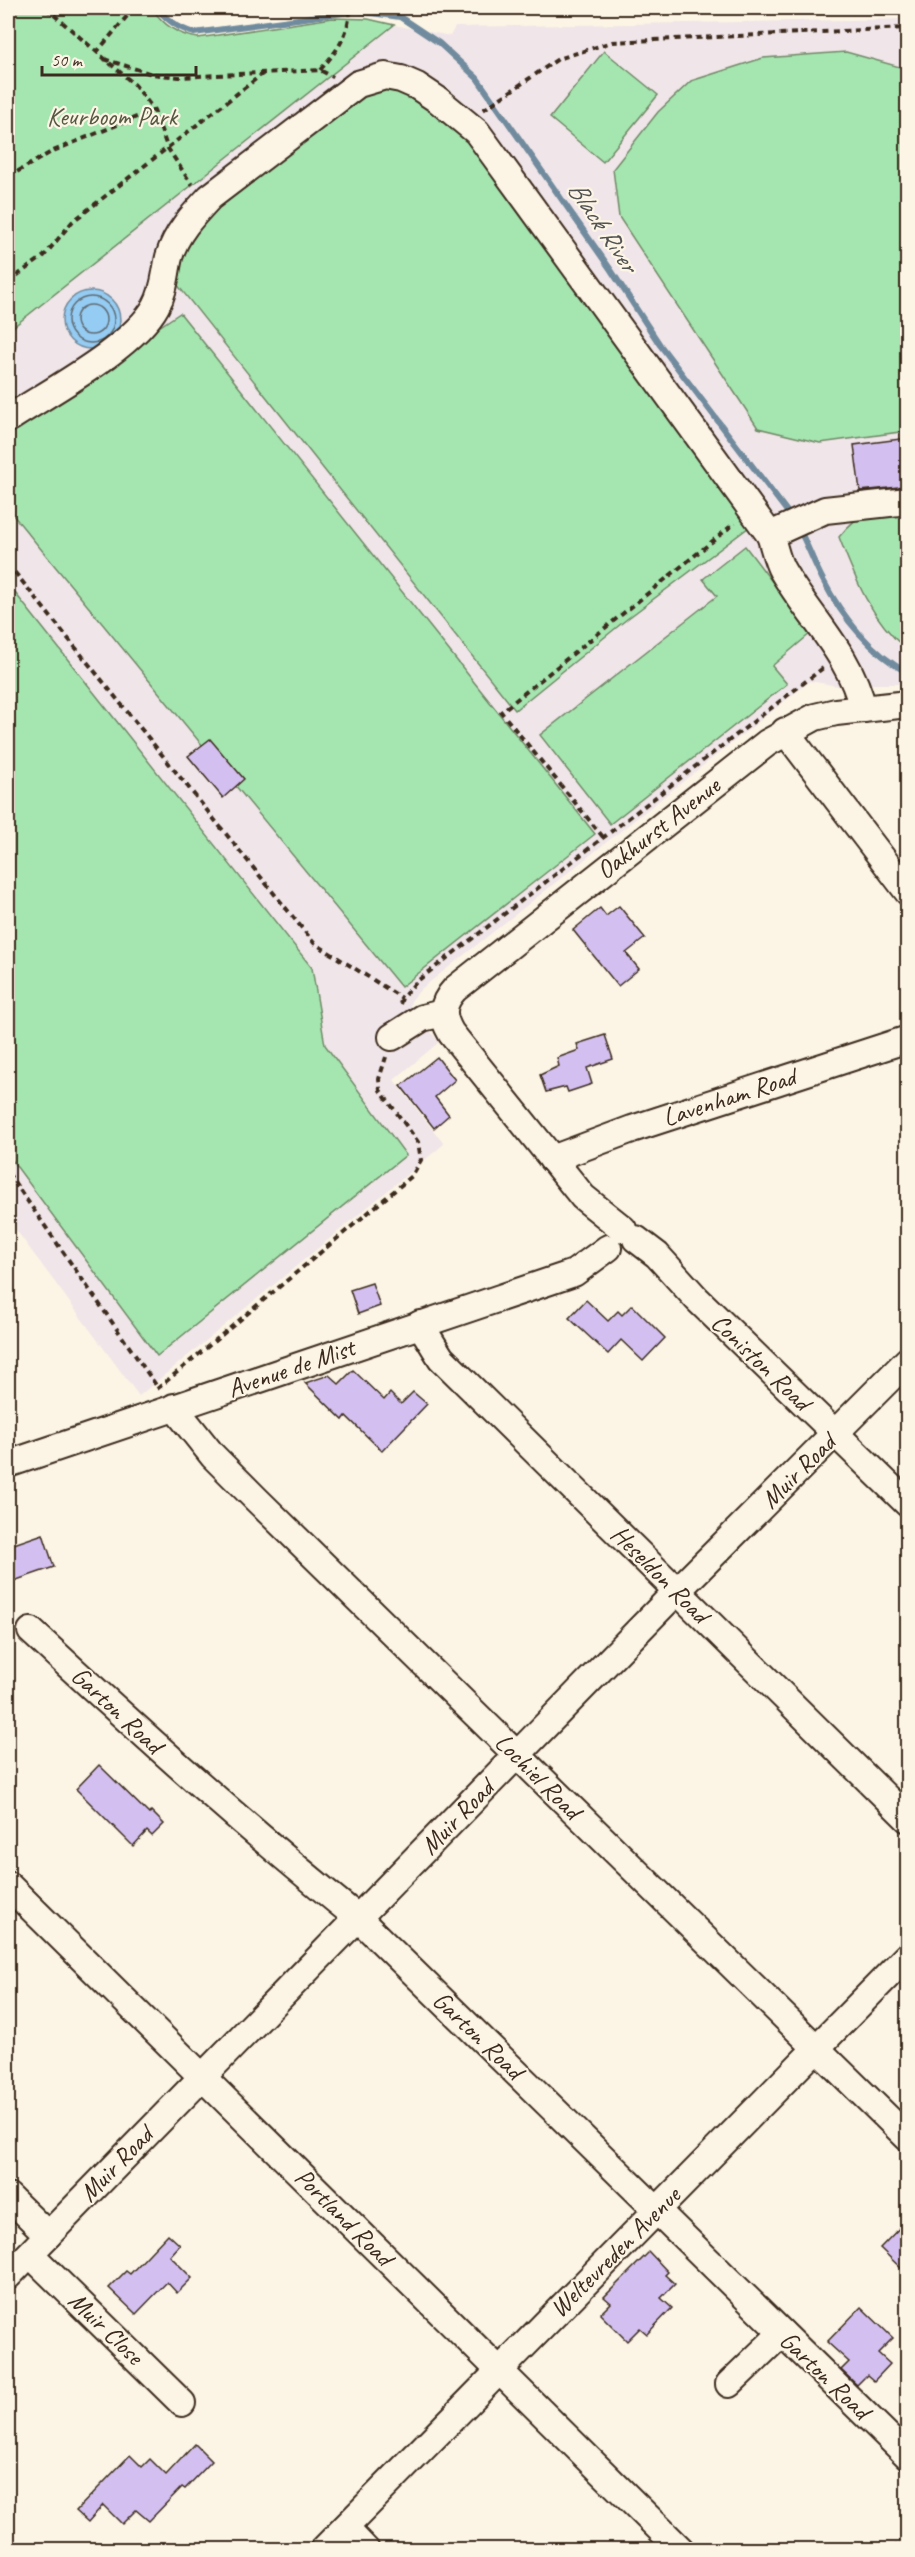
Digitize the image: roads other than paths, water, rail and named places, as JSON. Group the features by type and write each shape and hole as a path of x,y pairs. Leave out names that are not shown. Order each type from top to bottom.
{"street":[{"path":"8,419 98,361 137,329 149,316 161,295 169,257 176,240 204,203 358,84 389,76 417,86 477,132 752,509 779,530 781,568 841,655 858,687 863,709"},
{"path":"779,530 825,510 908,501"},
{"name":"Oakhurst Avenue","path":"443,1013 445,1002 454,989 785,731 815,717 908,704"},
{"path":"785,731 908,892"},
{"path":"392,1037 422,1018 443,1013"},
{"name":"Coniston Road","path":"443,1013 451,1033 621,1244 651,1249 667,1268 908,1504"},
{"name":"Lavenham Road","path":"552,1159 632,1129 908,1038"},
{"name":"Avenue de Mist","path":"8,1464 166,1398 420,1324 574,1273 595,1270 621,1244"},
{"name":"Heseldon Road","path":"420,1324 441,1358 908,1819"},
{"name":"Muir Road","path":"8,2276 677,1591 908,1360"},
{"name":"Lochiel Road","path":"166,1398 213,1456 814,2049 908,2138"},
{"name":"Garton Road","path":"31,1631 151,1742 358,1918 908,2457"},
{"name":"Portland Road","path":"8,1886 681,2550"},
{"name":"Weltevreden Avenue","path":"323,2550 908,1955"},
{"path":"8,2196 48,2235"},
{"name":"Muir Close","path":"30,2254 182,2403"},
{"path":"729,2384 782,2333"},
{"path":"345,2528 366,2550"}],"water":[{"path":"91,291 107,296 115,304 120,320 115,336 107,344 91,349 75,344 67,336 62,320 67,304 75,296"}],"waterway":[{"name":"Black River","path":"157,8 174,24 194,33 357,11 400,17 439,43 477,78 611,270 660,345 792,518"},
{"name":"Black River","path":"799,529 823,580 848,620 870,645 908,673"}],"park label":[{"name":"Keurboom Park","path":"112,116"}]}
